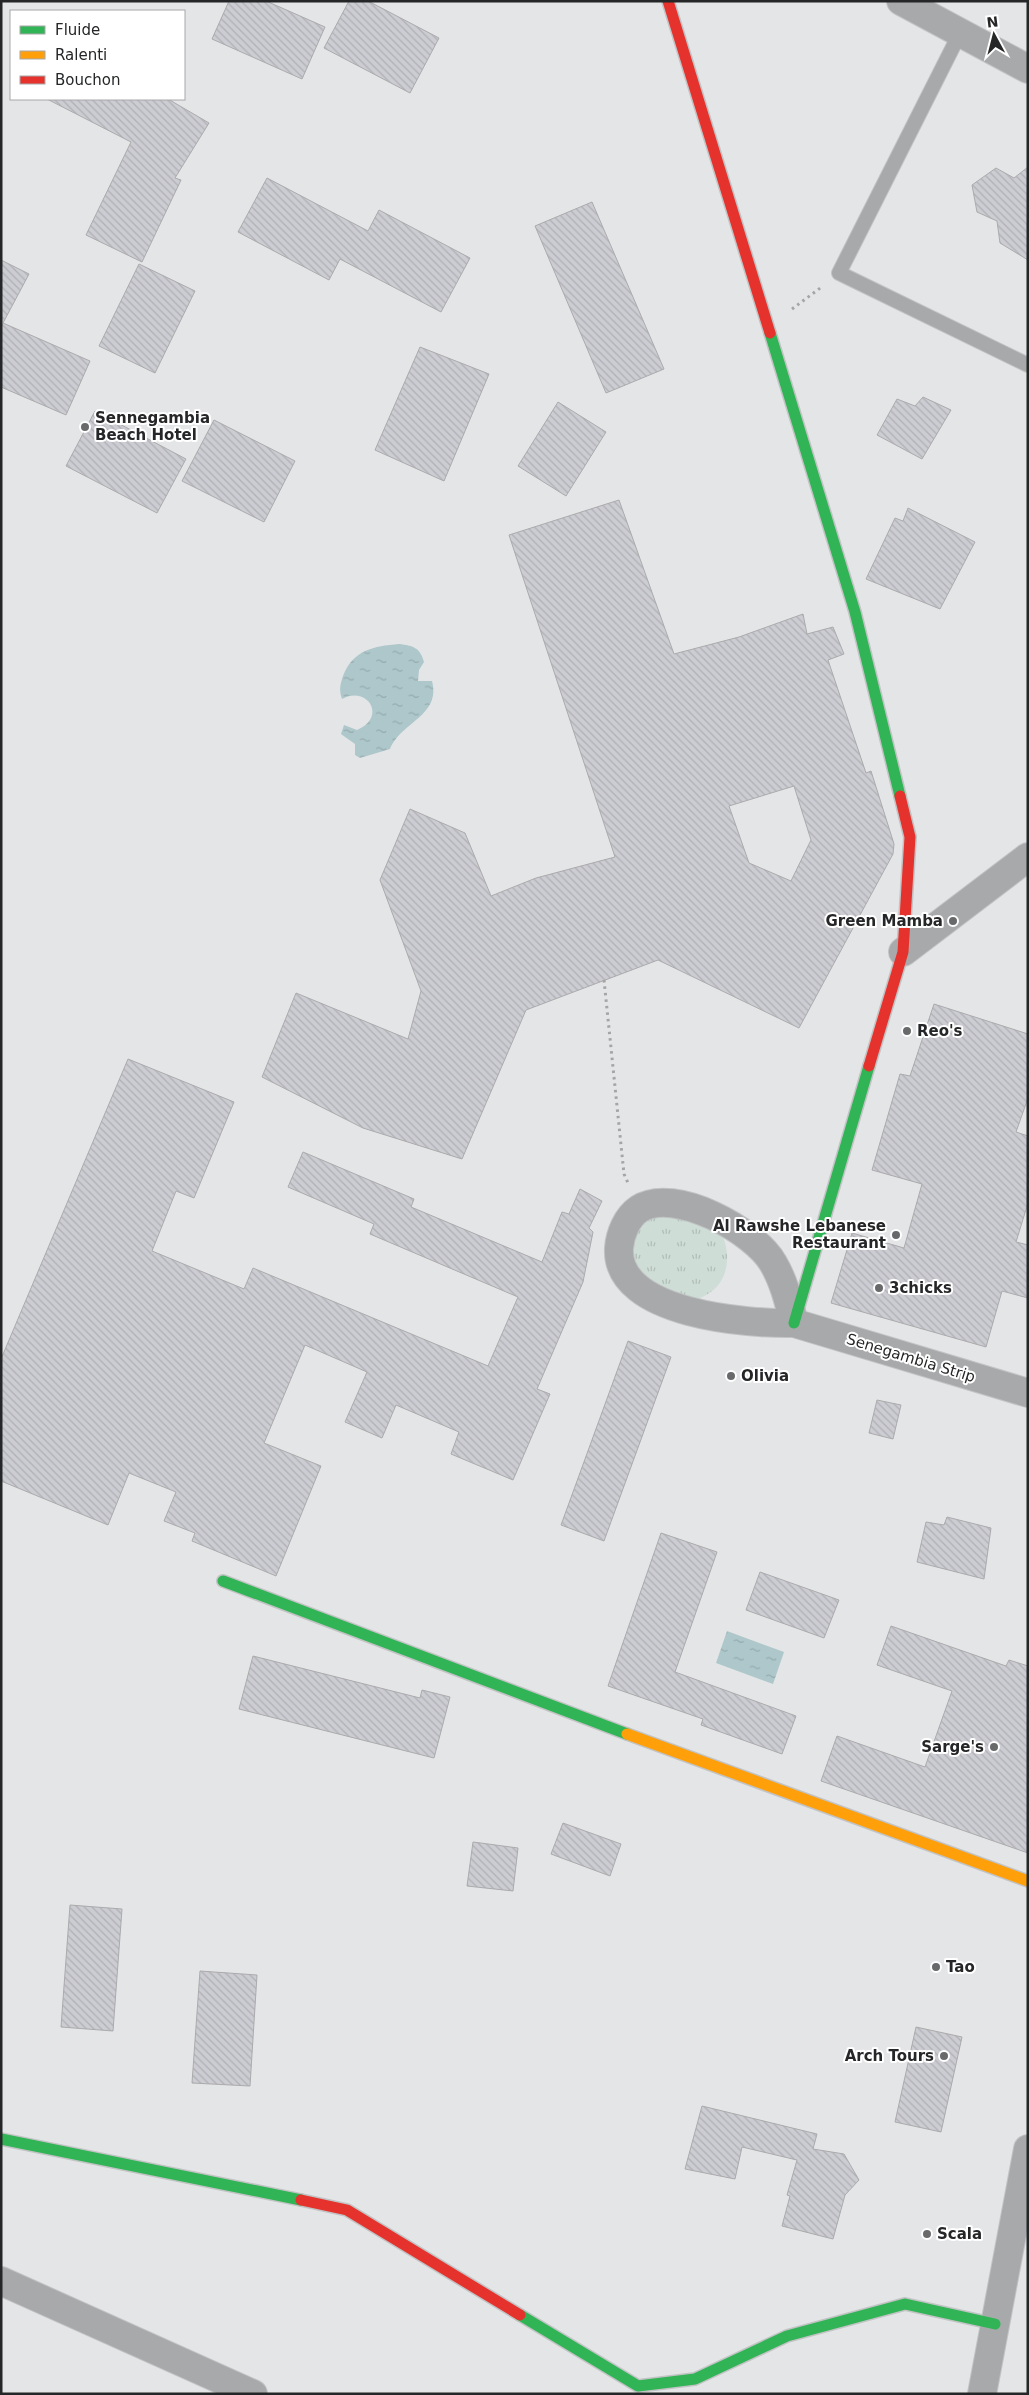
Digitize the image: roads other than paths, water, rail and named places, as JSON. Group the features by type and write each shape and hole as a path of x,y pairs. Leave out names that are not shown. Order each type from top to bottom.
{"street":[{"path":"668,1 855,612 910,837 903,952 794,1323"},
{"path":"900,1 1028,68"},
{"path":"903,952 1028,857"},
{"name":"Senegambia Strip","path":"794,1323 786,1291 773,1262 754,1240 705,1211 677,1202 651,1204 639,1209 630,1217 624,1228 619,1250 626,1274 644,1293 657,1300 716,1317 756,1324 794,1323 1028,1393"},
{"path":"223,1581 775,1790 1028,1881"},
{"path":"1,2139 347,2210 638,2386 695,2379 787,2336 905,2304 995,2324"},
{"path":"982,2394 1028,2149"},
{"path":"1,2281 253,2394"}],"lane":[{"path":"960,33 840,273 1028,365"}],"water":[{"path":"399,644 415,648 420,653 424,662 419,670 418,681 432,681 433,693 431,702 426,711 403,731 390,749 360,758 355,755 355,744 341,734 344,725 357,730 366,724 371,718 372,711 366,699 359,696 342,699 340,688 343,676 352,660 365,651 381,646"},
{"path":"727,1631 784,1652 773,1684 716,1663"}],"place":[{"name":"Sennegambia Beach Hotel","path":"85,427"},
{"name":"Green Mamba","path":"953,921"},
{"name":"Reo's","path":"907,1031"},
{"name":"Al Rawshe Lebanese Restaurant","path":"896,1235"},
{"name":"3chicks","path":"879,1288"},
{"name":"Olivia","path":"731,1376"},
{"name":"Sarge's","path":"994,1747"},
{"name":"Tao","path":"936,1967"},
{"name":"Arch Tours","path":"944,2056"},
{"name":"Scala","path":"927,2234"}]}
